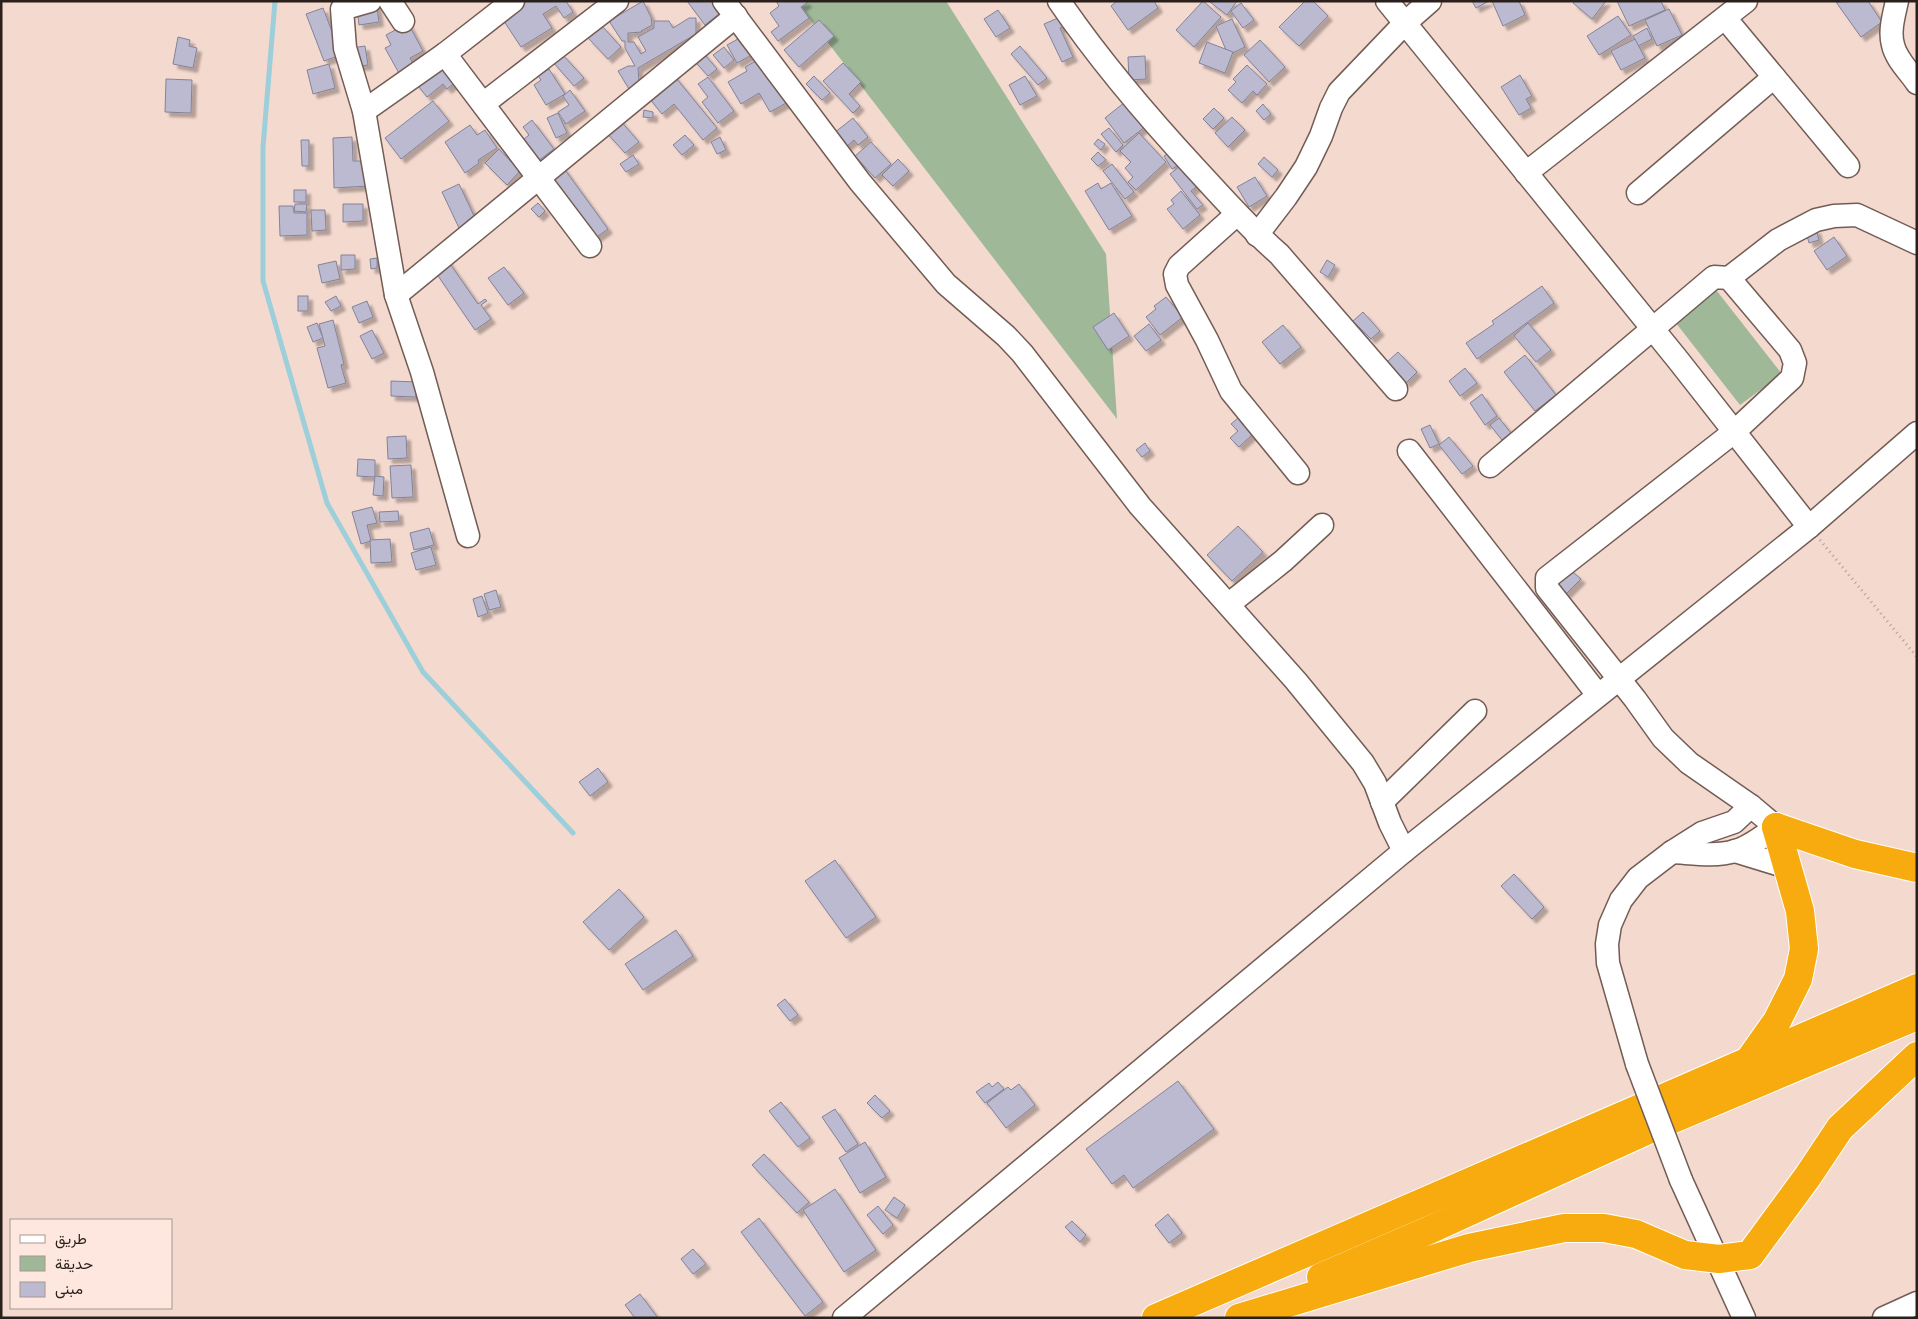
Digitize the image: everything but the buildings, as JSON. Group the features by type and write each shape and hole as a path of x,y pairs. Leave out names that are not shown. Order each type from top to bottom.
{"highway":[{"path":"1750,1059 1777,1021 1798,979 1804,949 1800,911 1776,827"},
{"path":"1776,827 1855,854 1917,868"},
{"path":"1156,1318 1917,988"},
{"path":"1227,1318 1427,1232 1661,1124 1917,1016"},
{"path":"1239,1318 1469,1248 1564,1228 1604,1228 1628,1232 1685,1255 1719,1259 1750,1255 1808,1176 1840,1128 1917,1056"}],"street":[{"path":"370,1 342,9 344,48 364,111 396,295 422,372 468,536"},
{"path":"390,1 403,21"},
{"path":"364,111 445,54 513,1"},
{"path":"483,104 617,1"},
{"path":"1059,1 1080,32 1130,96 1237,214 1279,254 1396,389"},
{"path":"1387,1 1809,527"},
{"path":"1257,235 1306,167 1339,92 1405,23 1430,1"},
{"path":"1526,174 1746,1"},
{"path":"1897,1 1892,29 1893,45 1917,82"},
{"path":"396,295 539,178 730,9 860,182 946,284 1006,336 1022,353 1140,506 1296,681 1363,763 1375,783 1404,851"},
{"path":"1725,18 1848,166"},
{"path":"445,54 590,246"},
{"path":"1638,193 1774,77"},
{"path":"1237,214 1179,266 1175,274 1177,286 1207,340 1231,391 1298,473"},
{"path":"1490,466 1714,277 1729,278 1778,240 1816,220 1834,216 1857,215 1917,243"},
{"path":"1672,852 1721,854 1735,851 1749,845 1776,827 1751,806 1682,756 1663,738 1547,588 1547,578 1734,432 1792,378 1795,363 1790,350 1729,278"},
{"path":"844,1318 1404,851 1809,527 1917,432"},
{"path":"1410,451 1598,695"},
{"path":"1229,604 1283,561 1322,525"},
{"path":"1382,802 1475,711"},
{"path":"1744,1318 1682,1180 1637,1064 1612,982 1607,944 1610,926 1621,900 1638,878 1672,852 1702,833 1734,822 1751,806"},
{"path":"1735,851 1788,868"},
{"path":"1884,1318 1917,1303"}],"path":[{"path":"1809,527 1917,657"}],"green space":[{"path":"796,1 946,1 1106,254 1117,419"},
{"path":"1713,286 1782,374 1740,405 1672,318"}],"waterway":[{"path":"275,1 263,147 263,281 327,503 423,672 573,833"}]}
